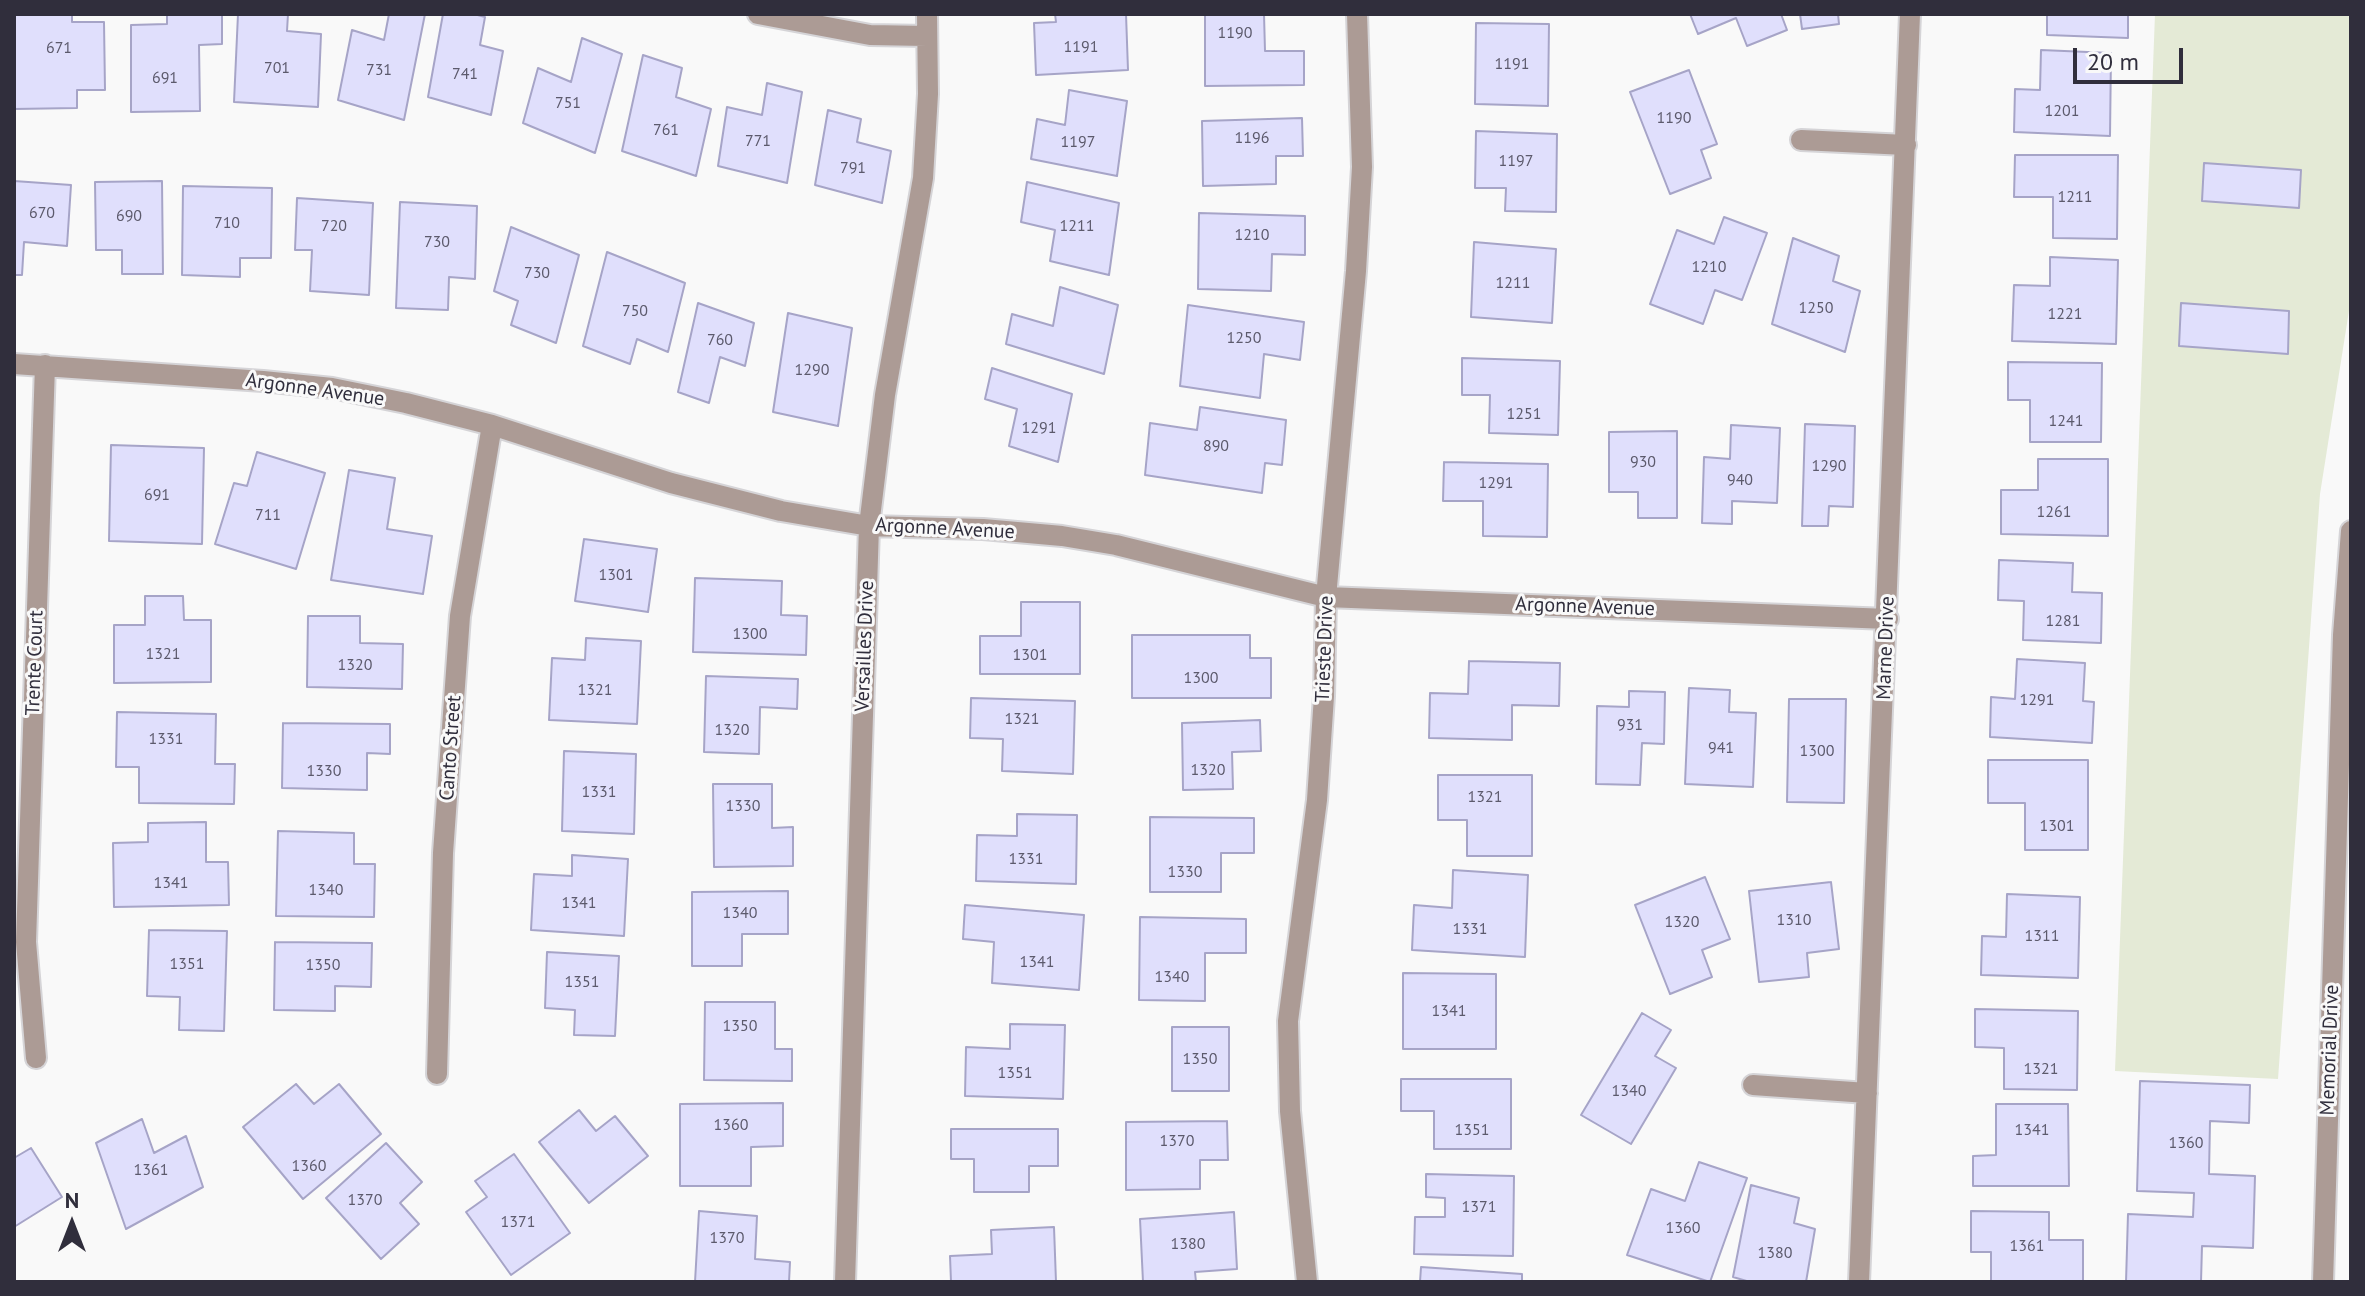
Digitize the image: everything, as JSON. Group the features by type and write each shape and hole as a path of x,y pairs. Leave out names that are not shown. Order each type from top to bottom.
{"street":[{"path":"758,14 870,35 927,36"},
{"name":"Versailles Drive","path":"845,1282 869,526 885,395 923,178 928,94 927,14"},
{"name":"Trieste Drive","path":"1307,1282 1290,1111 1288,1021 1317,800 1326,597 1356,271 1362,167 1357,14"},
{"name":"Marne Drive","path":"1859,1282 1910,14"},
{"path":"1801,140 1906,145"},
{"name":"Argonne Avenue","path":"14,364 332,388 492,425 671,483 781,511 869,526 983,529 1062,536 1116,545 1326,597 1888,619"},
{"name":"Trente Court","path":"36,1058 26,942 45,365"},
{"name":"Canto Street","path":"437,1074 443,853 460,616 492,425"},
{"name":"Memorial Drive","path":"2323,1282 2343,651 2351,531"},
{"path":"1753,1085 1867,1093"}],"green space":[{"path":"2155,14 2351,14 2351,298 2320,494 2278,1079 2115,1071"}],"building":[{"path":"14,14 72,14 72,22 104,22 105,90 77,90 77,108 14,109"},
{"path":"167,14 222,14 222,44 199,45 200,111 131,112 131,25 167,24"},
{"path":"238,14 288,14 287,31 321,34 318,107 234,102"},
{"path":"389,14 425,14 404,120 338,100 352,30 384,40"},
{"path":"443,14 485,17 480,45 503,51 491,115 428,97"},
{"path":"1055,14 1126,14 1128,70 1036,75 1034,23 1056,22"},
{"path":"1205,14 1264,14 1265,51 1304,51 1304,85 1205,86"},
{"path":"1690,14 1781,14 1787,30 1747,46 1736,18 1698,34"},
{"path":"1800,14 1838,14 1839,24 1802,29"},
{"path":"2047,14 2128,14 2128,38 2047,35"},
{"path":"1476,23 1549,24 1548,106 1475,104"},
{"path":"582,38 622,54 595,153 523,123 538,68 571,82"},
{"path":"2041,50 2111,53 2110,136 2014,132 2015,89 2040,90"},
{"path":"643,55 682,68 676,97 711,109 696,176 622,151"},
{"path":"1689,70 1717,144 1701,150 1711,178 1670,194 1630,92"},
{"path":"767,83 802,92 787,183 718,166 727,107 762,115"},
{"path":"1069,90 1127,101 1117,176 1031,159 1037,119 1065,125"},
{"path":"828,110 861,119 857,142 891,151 882,203 815,185"},
{"path":"1302,118 1303,156 1276,156 1276,184 1203,186 1202,121"},
{"path":"1476,131 1557,134 1556,212 1505,211 1506,188 1475,188"},
{"path":"2015,155 2118,155 2117,239 2053,238 2053,197 2014,197"},
{"path":"2204,163 2301,170 2299,208 2202,201"},
{"path":"14,181 71,185 67,246 24,242 22,275 14,275"},
{"path":"162,181 163,274 122,274 122,250 96,250 95,182"},
{"path":"1027,182 1119,203 1109,275 1050,261 1055,230 1021,222"},
{"path":"183,186 272,188 271,258 240,258 240,277 182,275"},
{"path":"297,198 373,203 369,295 310,291 312,250 295,250"},
{"path":"400,202 477,206 475,279 449,277 448,310 396,308"},
{"path":"1199,213 1305,216 1305,255 1272,254 1271,291 1198,289"},
{"path":"1724,217 1767,233 1742,300 1715,290 1703,324 1650,304 1677,230 1714,244"},
{"path":"511,227 579,255 556,343 511,325 518,301 494,291"},
{"path":"1793,238 1839,256 1833,281 1860,291 1845,352 1772,324"},
{"path":"1474,242 1556,249 1552,323 1471,317"},
{"path":"607,252 685,283 668,352 637,339 630,364 583,346"},
{"path":"2050,257 2118,260 2116,344 2012,341 2014,285 2050,286"},
{"path":"1060,287 1118,305 1104,374 1006,344 1012,314 1053,326"},
{"path":"698,303 754,323 745,366 720,357 709,403 678,392"},
{"path":"2181,303 2289,311 2288,354 2179,346"},
{"path":"1188,305 1304,322 1300,360 1264,354 1260,398 1180,386"},
{"path":"788,313 852,328 838,426 773,412"},
{"path":"1462,358 1560,361 1558,435 1489,433 1490,395 1462,395"},
{"path":"2008,362 2102,363 2101,442 2030,442 2030,400 2008,400"},
{"path":"992,368 1072,394 1058,462 1009,446 1017,409 985,399"},
{"path":"1200,407 1286,420 1282,465 1265,463 1262,493 1145,475 1150,423 1197,430"},
{"path":"1805,424 1855,426 1853,507 1829,506 1828,526 1802,526"},
{"path":"1731,425 1780,428 1777,503 1732,501 1732,524 1702,523 1704,457 1730,459"},
{"path":"1677,431 1677,518 1638,518 1638,492 1609,492 1609,432"},
{"path":"111,445 204,448 202,544 109,541"},
{"path":"257,452 325,473 296,569 215,544 234,483 247,486"},
{"path":"2038,459 2108,459 2108,536 2001,534 2001,490 2038,490"},
{"path":"1444,462 1548,464 1547,537 1483,536 1483,501 1443,501"},
{"path":"349,470 395,478 387,529 432,536 423,594 331,580"},
{"path":"584,539 657,549 648,612 575,601"},
{"path":"1999,560 2073,563 2072,592 2102,593 2101,643 2023,640 2024,601 1998,600"},
{"path":"695,578 782,581 781,615 807,616 806,655 693,652"},
{"path":"145,596 183,596 184,620 211,620 211,682 114,683 114,625 145,625"},
{"path":"1021,602 1080,602 1080,674 980,674 980,636 1021,636"},
{"path":"308,616 360,616 360,643 403,644 402,689 307,687"},
{"path":"1132,635 1250,635 1250,658 1271,658 1271,698 1132,698"},
{"path":"586,638 641,641 637,724 549,720 552,658 585,660"},
{"path":"2017,659 2085,663 2083,701 2094,702 2092,743 1990,737 1991,697 2015,699"},
{"path":"1469,661 1560,663 1559,706 1512,705 1512,740 1429,738 1430,693 1468,694"},
{"path":"706,676 798,679 797,709 760,707 759,754 704,752"},
{"path":"1689,688 1730,690 1729,712 1756,713 1753,787 1685,784"},
{"path":"1629,691 1665,692 1664,744 1642,743 1640,785 1596,784 1597,706 1629,707"},
{"path":"971,698 1075,701 1073,774 1002,771 1003,739 970,738"},
{"path":"1789,699 1846,699 1844,803 1787,802"},
{"path":"117,712 216,714 215,764 235,764 234,804 139,803 139,767 116,767"},
{"path":"1260,720 1261,751 1232,752 1233,789 1183,790 1182,723"},
{"path":"283,723 390,724 390,754 367,753 367,790 282,788"},
{"path":"564,751 636,754 634,834 562,831"},
{"path":"1988,760 2088,760 2088,850 2025,850 2025,803 1988,803"},
{"path":"1438,775 1532,775 1532,856 1467,856 1467,820 1438,820"},
{"path":"713,784 772,784 772,828 793,827 793,866 714,867"},
{"path":"1017,814 1077,815 1076,884 976,881 977,835 1017,836"},
{"path":"1150,817 1254,818 1254,853 1221,853 1221,892 1150,892"},
{"path":"206,822 206,862 228,862 229,905 114,907 113,843 148,842 148,823"},
{"path":"278,831 354,833 354,864 375,864 374,917 276,916"},
{"path":"572,855 628,859 624,936 531,930 534,874 572,876"},
{"path":"1453,870 1528,875 1525,957 1412,950 1414,905 1452,908"},
{"path":"1705,877 1730,939 1702,950 1712,977 1670,994 1635,905"},
{"path":"1831,882 1839,949 1807,953 1809,977 1759,982 1749,891"},
{"path":"788,891 788,934 742,934 742,966 692,966 692,892"},
{"path":"2007,894 2080,897 2078,978 1981,975 1982,936 2006,937"},
{"path":"965,905 1084,915 1079,990 992,983 994,942 963,939"},
{"path":"1140,917 1246,919 1246,953 1205,953 1205,1001 1139,1000"},
{"path":"149,930 227,931 224,1031 179,1030 180,997 147,996"},
{"path":"275,942 372,943 371,987 335,986 335,1011 274,1010"},
{"path":"547,952 619,956 615,1036 574,1035 575,1010 545,1008"},
{"path":"1403,973 1496,974 1496,1049 1403,1049"},
{"path":"705,1002 775,1002 775,1049 792,1049 792,1081 704,1080"},
{"path":"1975,1009 2078,1011 2077,1090 2004,1089 2004,1048 1975,1047"},
{"path":"1642,1013 1671,1030 1655,1056 1676,1068 1631,1144 1581,1115"},
{"path":"1010,1024 1065,1025 1063,1099 965,1096 966,1047 1010,1049"},
{"path":"1172,1027 1229,1027 1229,1091 1172,1091"},
{"path":"1401,1079 1511,1079 1511,1149 1434,1149 1434,1111 1401,1111"},
{"path":"2140,1081 2250,1085 2249,1123 2210,1121 2209,1174 2255,1176 2253,1248 2202,1246 2201,1282 2126,1282 2128,1214 2193,1217 2194,1193 2137,1191"},
{"path":"296,1084 314,1104 339,1084 381,1134 303,1199 243,1127"},
{"path":"783,1103 783,1146 751,1147 751,1186 680,1186 680,1104"},
{"path":"1996,1104 2068,1104 2069,1186 1973,1186 1973,1156 1996,1155"},
{"path":"579,1110 596,1131 615,1116 648,1156 589,1203 539,1142"},
{"path":"142,1119 154,1153 186,1136 203,1187 126,1229 96,1143"},
{"path":"1227,1121 1228,1160 1200,1160 1200,1189 1126,1190 1126,1122"},
{"path":"951,1129 1058,1129 1058,1166 1029,1166 1029,1192 974,1192 974,1159 951,1159"},
{"path":"386,1143 422,1182 400,1203 419,1224 381,1259 326,1198"},
{"path":"31,1148 62,1197 14,1227 14,1158"},
{"path":"514,1154 570,1233 511,1275 466,1212 487,1197 475,1181"},
{"path":"1699,1162 1747,1178 1710,1282 1627,1255 1651,1189 1685,1201"},
{"path":"1426,1174 1514,1176 1513,1256 1414,1254 1415,1217 1445,1217 1445,1198 1426,1197"},
{"path":"1751,1185 1799,1198 1794,1223 1815,1229 1806,1282 1750,1282 1733,1277"},
{"path":"699,1211 757,1216 755,1259 790,1262 789,1282 695,1282"},
{"path":"1971,1211 2049,1212 2049,1240 2083,1240 2083,1282 1991,1282 1991,1252 1971,1252"},
{"path":"1234,1212 1237,1269 1195,1272 1196,1282 1143,1282 1140,1219"},
{"path":"1054,1227 1056,1282 951,1282 950,1256 992,1254 991,1230"},
{"path":"1421,1267 1522,1274 1522,1282 1420,1282"}]}
